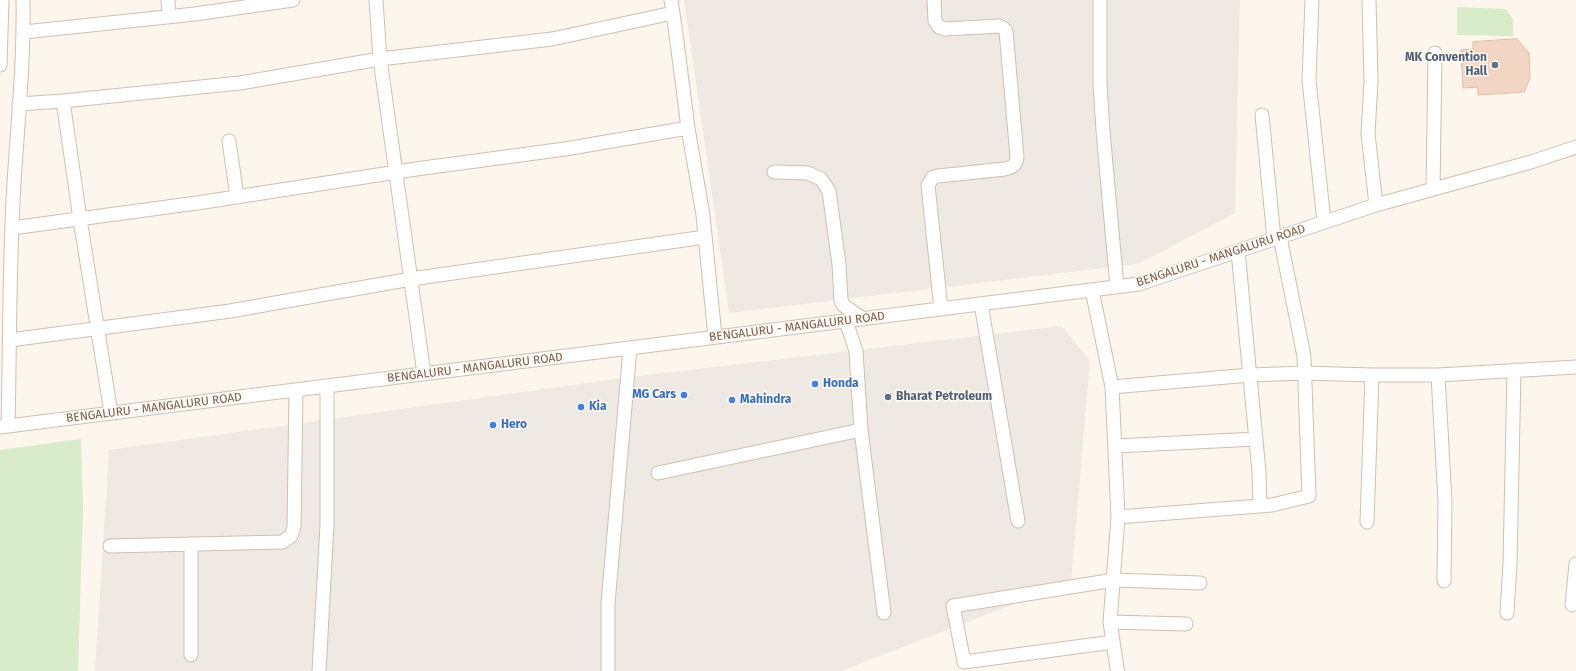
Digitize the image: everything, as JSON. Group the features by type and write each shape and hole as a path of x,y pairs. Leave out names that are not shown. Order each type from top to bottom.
{"street":[{"path":"0,64 2,0"},
{"path":"4,426 10,340 12,228 24,32 23,0"},
{"path":"168,0 169,16"},
{"path":"24,32 169,16 293,0"},
{"path":"376,0 380,59 424,374"},
{"path":"670,0 688,128 703,215 715,338"},
{"path":"934,0 935,20 939,26 945,29 999,26 1006,31 1017,157 1016,163 1013,167 938,176 930,180 928,185 941,309"},
{"path":"1100,0 1100,84 1102,131 1117,287"},
{"path":"1312,0 1309,80 1324,222"},
{"path":"1369,0 1371,81 1368,134 1376,205"},
{"path":"19,104 64,101 240,83 380,59 552,39 673,13"},
{"path":"1433,189 1435,53"},
{"path":"64,101 80,219 111,413"},
{"path":"1118,517 1279,504 1310,494 1304,356 1277,238 1262,115"},
{"path":"12,228 565,149 688,128"},
{"path":"229,141 237,197"},
{"name":"BENGALURU - MANGALURU ROAD","path":"4,426 1139,284 1376,205 1531,162 1576,147"},
{"path":"774,172 808,173 820,179 829,190 839,264 840,300 843,305 863,319"},
{"path":"10,340 230,310 411,279 705,238"},
{"path":"1238,251 1256,439 1260,506"},
{"path":"1092,290 1112,387 1118,517 1110,622 1118,671"},
{"path":"981,304 1018,521"},
{"path":"846,321 856,351 861,430 884,614"},
{"path":"608,671 608,604 630,348"},
{"path":"1112,387 1250,375 1304,373 1372,375 1438,374 1576,367"},
{"path":"1507,613 1510,564 1514,370"},
{"path":"1438,374 1445,502 1444,581"},
{"path":"1367,522 1372,375"},
{"path":"319,671 327,525 327,386"},
{"path":"110,546 282,542 290,536 294,527 296,390"},
{"path":"658,473 861,430"},
{"path":"1115,446 1256,439"},
{"path":"191,544 191,655"},
{"path":"1572,605 1576,564"},
{"path":"1113,642 964,662 952,606 1114,580 1200,583"},
{"path":"1110,622 1186,624"}],"shaded area":[{"path":"684,0 1240,0 1235,213 1138,264 729,313"},
{"path":"1062,326 1090,361 1071,582 841,671 95,671 109,450 630,377"}],"green space":[{"path":"1457,7 1506,9 1513,19 1513,36 1457,35"},
{"path":"81,439 83,508 78,671 0,671 0,450"}],"building":[{"name":"MK Convention Hall","path":"1517,39 1529,53 1530,78 1524,92 1478,95 1478,87 1463,88 1461,50 1473,49 1473,42"}],"place":[{"name":"MK Convention Hall","path":"1495,65"},
{"name":"Honda","path":"815,384"},
{"name":"MG Cars","path":"684,395"},
{"name":"Bharat Petroleum","path":"888,397"},
{"name":"Mahindra","path":"732,400"},
{"name":"Kia","path":"581,407"},
{"name":"Hero","path":"493,425"}]}
